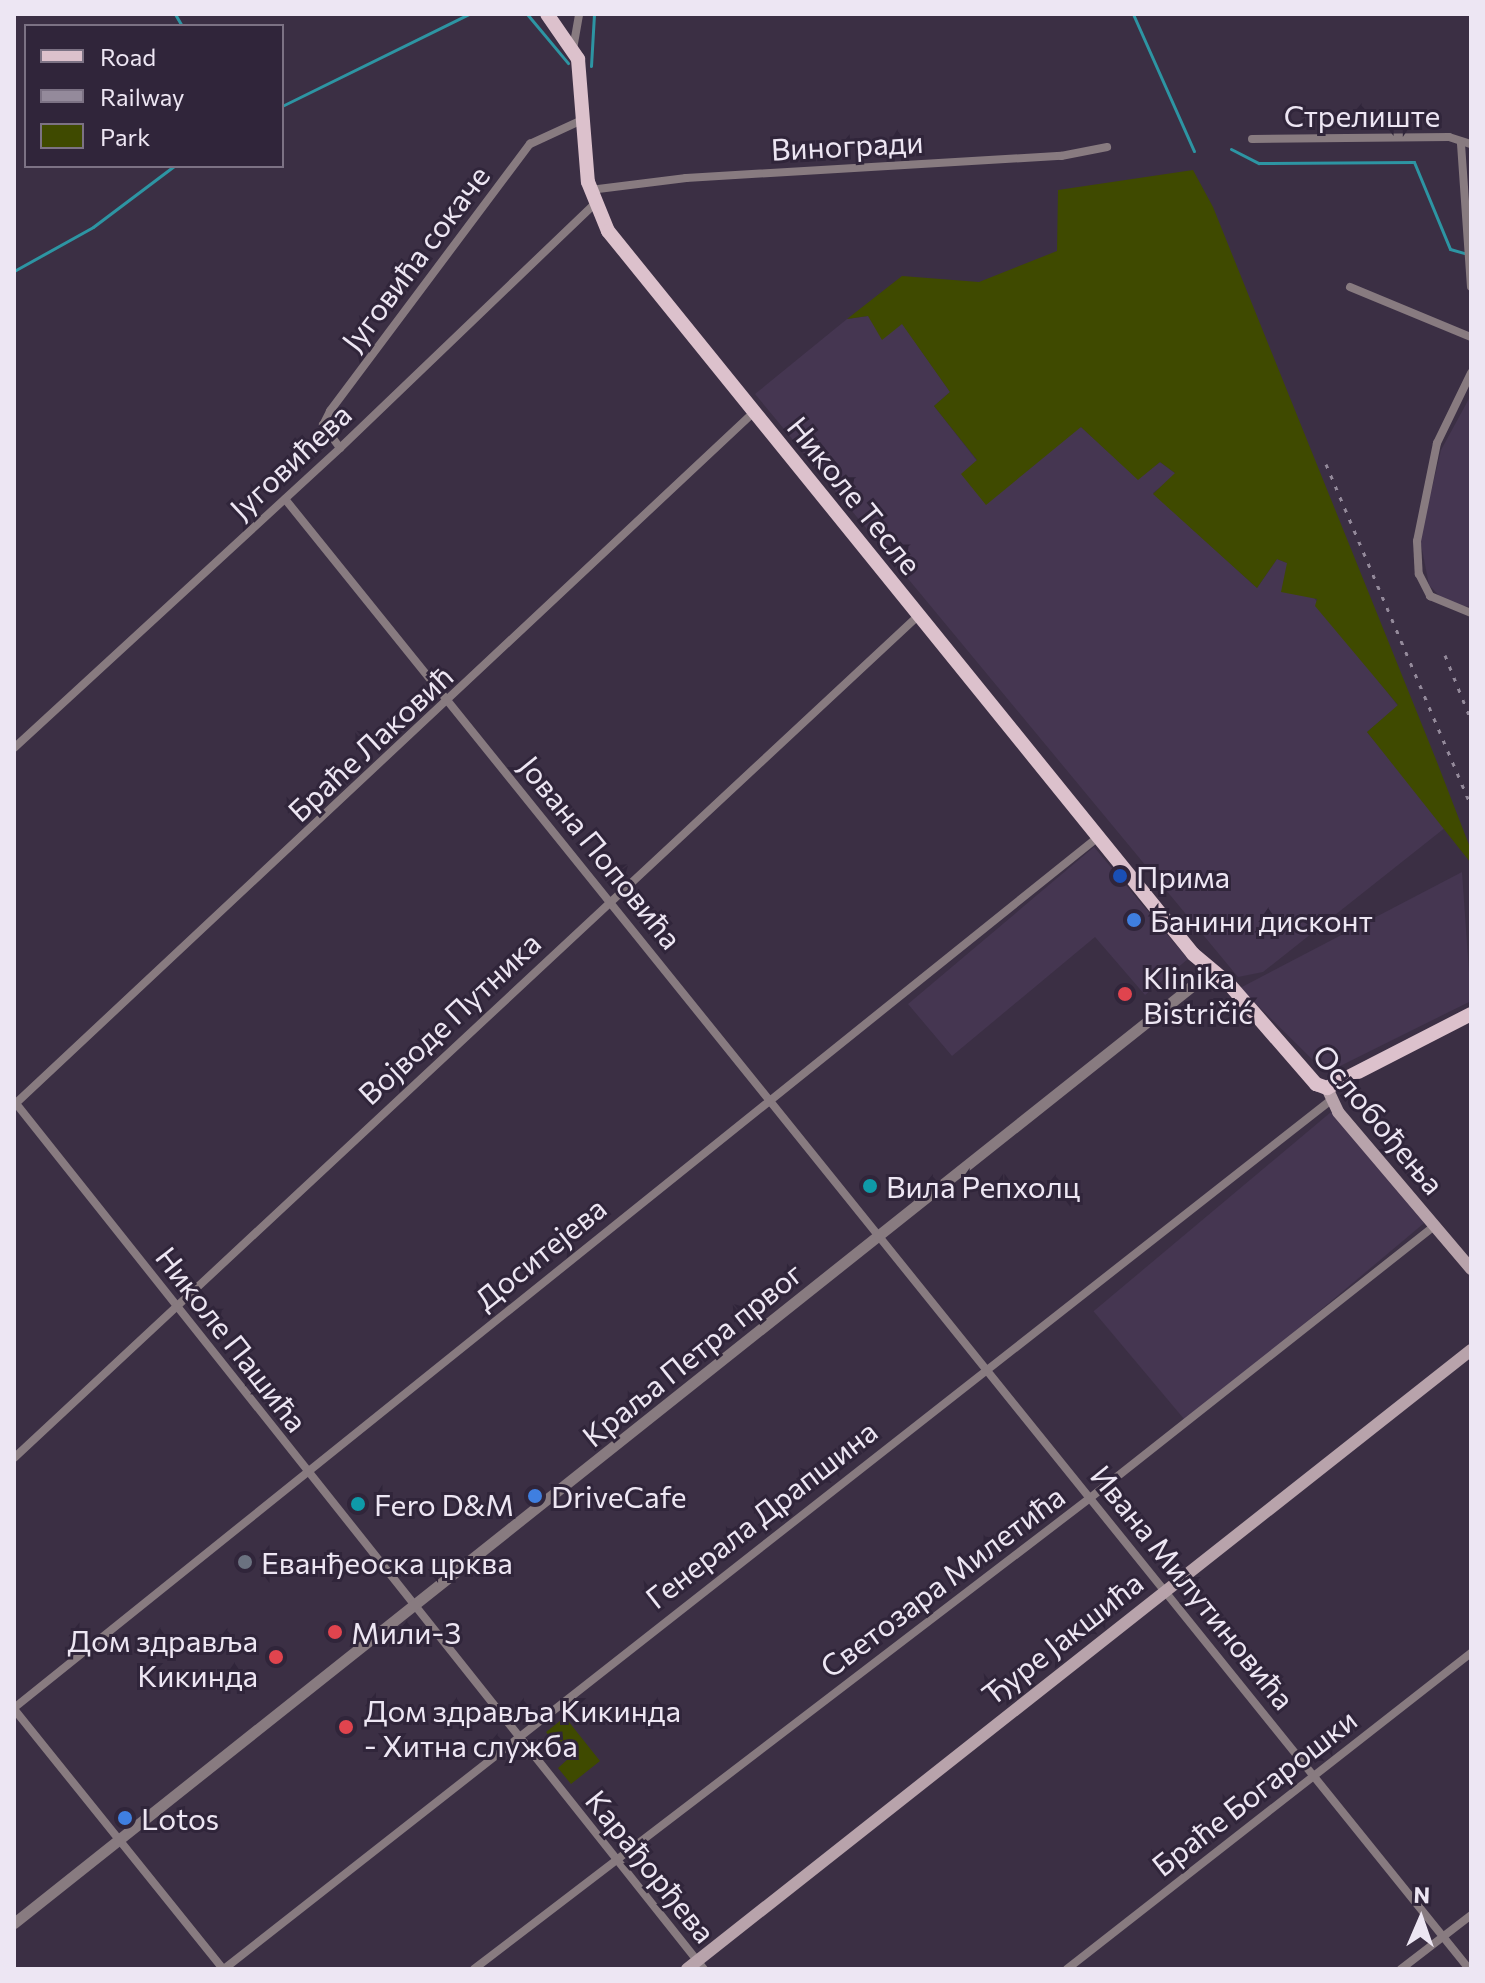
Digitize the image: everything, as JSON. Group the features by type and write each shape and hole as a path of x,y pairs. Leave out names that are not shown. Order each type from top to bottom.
{"main road":[{"name":"Николе Тесле","path":"547,14 573,49 581,74 582,120 591,197 608,231 1098,837 1211,971"},
{"name":"Ослобођења","path":"1211,971 1316,1084 1329,1094 1471,1269"},
{"path":"1329,1094 1471,1014"},
{"name":"Ђуре Јакшића","path":"696,1966 1163,1591 1471,1350"}],"street":[{"path":"573,49 579,14"},
{"name":"Југовића сокаче","path":"340,448 323,425 330,411 530,144 582,120"},
{"name":"Стрелиште","path":"1252,139 1449,137 1466,144"},
{"path":"1466,144 1471,287"},
{"name":"Виногради","path":"591,197 686,178 1061,156 1107,147"},
{"name":"Југовићева","path":"14,748 340,448 591,197"},
{"path":"1350,287 1471,337"},
{"path":"1471,373 1437,443 1417,541 1419,574 1430,596 1471,613"},
{"name":"Браће Лаковић","path":"15,1103 448,704 754,412"},
{"name":"Јована Поповића","path":"285,499 448,704 610,899 877,1236"},
{"name":"Војводе Путника","path":"14,1458 610,899 919,615"},
{"name":"Доситејева","path":"14,1709 306,1471 1098,837"},
{"name":"Краља Петра првог","path":"14,1923 1211,971"},
{"name":"Генерала Драпшина","path":"223,1969 986,1369 1329,1094"},
{"name":"Николе Пашића","path":"15,1103 412,1607"},
{"name":"Светозара Милетића","path":"474,1969 1090,1498 1434,1226"},
{"name":"Ивана Милутиновића","path":"877,1236 1469,1969"},
{"name":"Карађорђева","path":"412,1607 615,1859 696,1966"},
{"name":"Браће Богарошки","path":"1067,1969 1471,1653"},
{"path":"14,1709 223,1969"},
{"path":"1401,1969 1471,1915"}],"shaded area":[{"path":"868,316 902,323 950,392 934,406 977,461 1081,427 1138,479 1160,462 1176,474 1153,493 1257,588 1277,559 1287,563 1398,706 1367,732 1446,827 1263,972 1238,977 755,394 847,319"},
{"path":"1471,395 1471,607 1447,604 1429,585 1420,539 1441,450"},
{"path":"1094,847 1188,959 1145,995 1095,937 952,1056 908,1004"},
{"path":"1462,872 1471,1001 1326,1073 1240,988"},
{"path":"1331,1112 1424,1223 1187,1422 1094,1311"}],"green space":[{"path":"1193,170 1213,207 1437,762 1471,850 1470,862 1367,732 1398,705 1315,606 1317,599 1281,592 1287,563 1277,559 1257,588 1153,494 1175,473 1160,462 1138,480 1081,427 986,505 961,474 977,460 934,406 950,392 902,324 882,340 868,316 847,319 902,276 979,282 1057,251 1058,190"},
{"path":"565,1717 600,1761 571,1784 558,1768 568,1759 546,1732"}],"waterway":[{"path":"175,14 181,24"},
{"path":"284,105 469,14"},
{"path":"527,14 568,63"},
{"path":"591,66 594,14"},
{"path":"1133,14 1194,151"},
{"path":"1231,149 1259,163 1414,162 1450,249 1464,253"},
{"path":"14,271 93,227 171,168"}],"railway":[{"path":"1326,464 1471,805"},
{"path":"1445,655 1471,720"}],"place":[{"name":"Прима","path":"1120,876"},
{"name":"Банини дисконт","path":"1134,920"},
{"name":"Klinika Bistričić","path":"1125,994"},
{"name":"Вила Репхолц","path":"870,1186"},
{"name":"DriveCafe","path":"535,1496"},
{"name":"Fero D&M","path":"358,1504"},
{"name":"Еванђеоска црква","path":"245,1562"},
{"name":"Мили-3","path":"335,1632"},
{"name":"Дом здравља Кикинда","path":"276,1657"},
{"name":"Дом здравља Кикинда - Хитна служба","path":"346,1727"},
{"name":"Lotos","path":"125,1818"}]}
